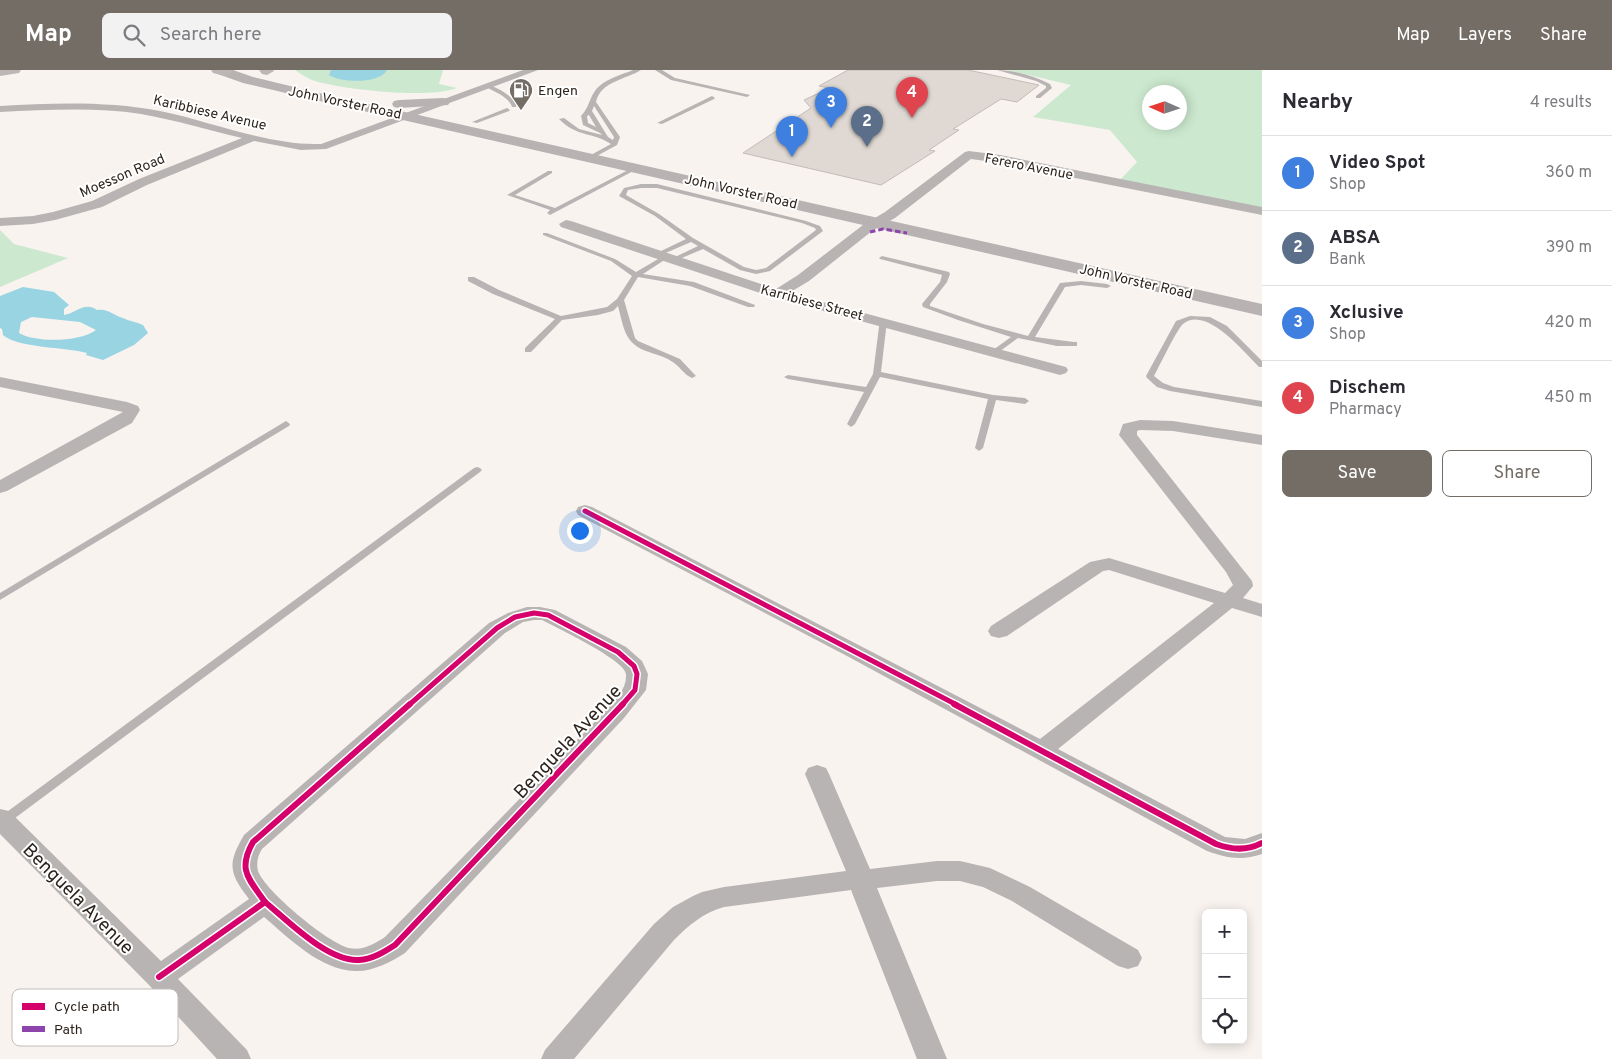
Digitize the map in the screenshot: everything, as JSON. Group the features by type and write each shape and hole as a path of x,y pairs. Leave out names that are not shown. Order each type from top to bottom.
{"main road":[{"path":"0,72 14,70"},
{"name":"John Vorster Road","path":"266,70 340,92 604,148 1262,310"},
{"name":"John Vorster Road","path":"221,71 248,80 406,116 604,148 636,168 1262,297"},
{"path":"388,103 444,102"}],"street":[{"name":"Karibbiese Avenue","path":"0,109 76,106 130,110 160,114 252,138 307,147 322,147 533,70"},
{"name":"Moesson Road","path":"0,222 33,220 55,216 97,204 143,182 252,138"},
{"name":"Ferero Avenue","path":"777,294 806,276 969,155 1000,159 1262,211"},
{"name":"Karribiese Street","path":"566,224 777,294 1060,370"},
{"path":"0,382 121,406 132,410 126,419 0,487"},
{"path":"1042,750 1230,600 1242,586 1242,581 1127,431 1133,426 1155,425 1209,431 1262,440"},
{"path":"586,511 1042,750 1216,844 1227,849 1239,849 1250,848 1262,843"},
{"path":"999,631 1097,566 1104,565 1125,568 1262,611"},
{"name":"Benguela Avenue","path":"537,612 548,614 618,652 634,666 638,674 635,690 616,713 394,945 379,956 366,959 348,959 330,952 265,902 244,870 244,859 253,842 482,640 513,616 537,612"},
{"path":"817,774 932,1059"},
{"name":"Benguela Avenue","path":"2,820 170,989"},
{"path":"556,1059 664,932 683,915 702,904 724,897 937,871 960,871 982,876 1021,894 1128,958"},
{"path":"159,977 265,902"},
{"name":"Benguela Avenue","path":"178,997 236,1059"}],"lane":[{"path":"604,148 617,137 595,103 595,95 599,88 638,70"},
{"path":"658,70 673,79 747,95"},
{"path":"1000,70 1048,84 1049,88 1038,97"},
{"path":"488,86 505,95 514,103 514,106"},
{"path":"660,122 712,98"},
{"path":"585,124 584,116 595,103"},
{"path":"475,122 507,110"},
{"path":"589,110 600,131 604,148"},
{"path":"562,119 567,125 584,133 604,148"},
{"path":"567,125 585,124 600,131"},
{"path":"550,172 510,195 553,212 636,168"},
{"path":"657,186 812,224 818,227 820,231 768,270 762,272 742,269 691,239 657,215 625,199 622,193 632,187 657,186"},
{"path":"545,234 614,260 636,275 691,284 751,306"},
{"path":"471,279 496,292 560,318 595,313 610,309 620,300 636,275 667,257 691,239"},
{"path":"667,257 703,246"},
{"path":"882,258 946,274 943,282 926,304 926,307 1018,335 1062,344 1074,344"},
{"path":"1031,338 1063,285 1081,283 1107,286"},
{"path":"620,300 631,338 635,343 682,362 692,376"},
{"path":"528,350 560,318"},
{"path":"1262,364 1224,328 1207,319 1190,318 1178,323 1150,376 1160,385 1173,389 1262,404"},
{"path":"851,424 876,374 882,321"},
{"path":"996,352 1018,335"},
{"path":"876,374 993,397 1024,400"},
{"path":"788,377 868,390"},
{"path":"979,448 993,397"},
{"path":"0,596 286,424"},
{"path":"2,820 476,470"}],"green space":[{"path":"295,70 443,70 439,84 457,88 427,93 366,90 315,81"},
{"path":"1007,70 1262,70 1262,211 1117,183 1137,162 1110,130 1033,117 1071,85"},
{"path":"0,230 14,244 68,258 0,287"}],"water":[{"path":"331,70 387,70 377,78 351,81 329,75"},
{"path":"23,287 54,292 69,305 64,309 64,315 84,307 104,310 143,325 148,333 134,345 103,360 78,351 30,345 3,335 0,328 0,296","holes":["32,317 80,322 96,330 80,337 58,340 46,340 19,333 21,322"]}],"building":[{"path":"848,70 968,70 1039,85 1017,102 1001,99 953,129 959,130 929,150 935,151 881,185 743,153 811,108 804,100 830,88 819,86"}],"marked path":[{"path":"870,232 883,229 907,233"}],"cycle path":[{"path":"585,511 855,651 1216,844 1227,848 1245,849 1262,843"},
{"path":"159,977 265,902 328,951 348,959 367,959 395,945 616,713 635,690 637,674 634,666 618,652 548,615 534,613 521,615 503,624 253,842 247,852 244,867 249,880 265,902"}],"place":[{"name":"Engen","path":"521,111"},
{"name":"Dischem","path":"912,118"},
{"name":"Xclusive","path":"831,128"},
{"name":"ABSA","path":"867,147"},
{"name":"Video Spot","path":"792,157"}]}
